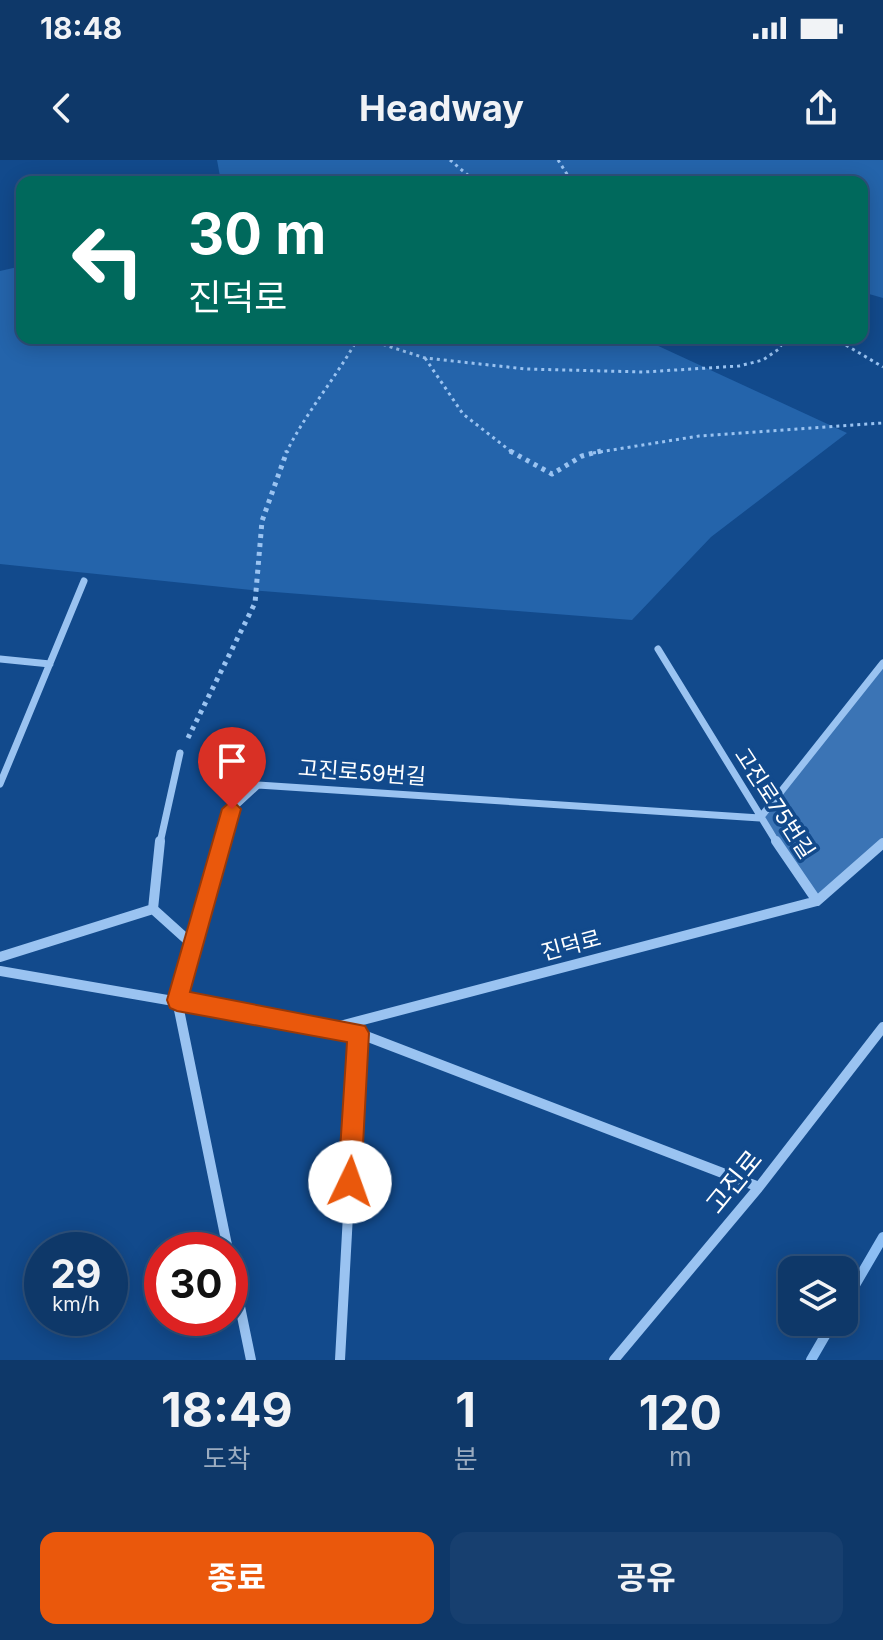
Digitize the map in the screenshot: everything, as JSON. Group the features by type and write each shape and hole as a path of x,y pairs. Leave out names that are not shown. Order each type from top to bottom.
{"street":[{"path":"0,784 84,581"},
{"name":"고진로75번길","path":"658,649 760,818 817,901"},
{"path":"0,659 50,664"},
{"path":"760,818 883,663"},
{"path":"153,909 162,822 180,753"},
{"name":"고진로59번길","path":"224,1232 177,1000 232,809 258,785 760,818"},
{"path":"817,901 883,843"},
{"name":"진덕로","path":"335,1027 817,901"},
{"path":"153,909 193,945"},
{"path":"0,957 153,909"},
{"name":"진덕로","path":"0,971 358,1033 759,1187"},
{"name":"고진로","path":"614,1360 759,1187 883,1027"},
{"path":"340,1360 358,1033"},
{"path":"246,1336 251,1360"}],"path":[{"path":"450,160 469,176"},
{"path":"180,753 255,603 262,521 282,461 303,419 356,344"},
{"path":"380,344 425,358 478,361 526,369 676,372 763,360 782,344"},
{"path":"844,344 883,367"},
{"path":"425,358 439,385 464,418 515,456 552,474 582,456 606,450 699,436 883,423"}],"shaded area":[{"path":"217,160 883,160 883,298 868,294 868,176 220,176"},
{"path":"16,267 16,344 654,344 847,433 711,537 632,620 262,591 0,564 0,271"}],"building":[{"path":"883,665 883,842 820,898 763,816"}],"waterway":[{"path":"858,1280 883,1237"},
{"path":"811,1360 825,1336"}],"route":[{"path":"232,809 177,1000 358,1033 350,1182"}]}
